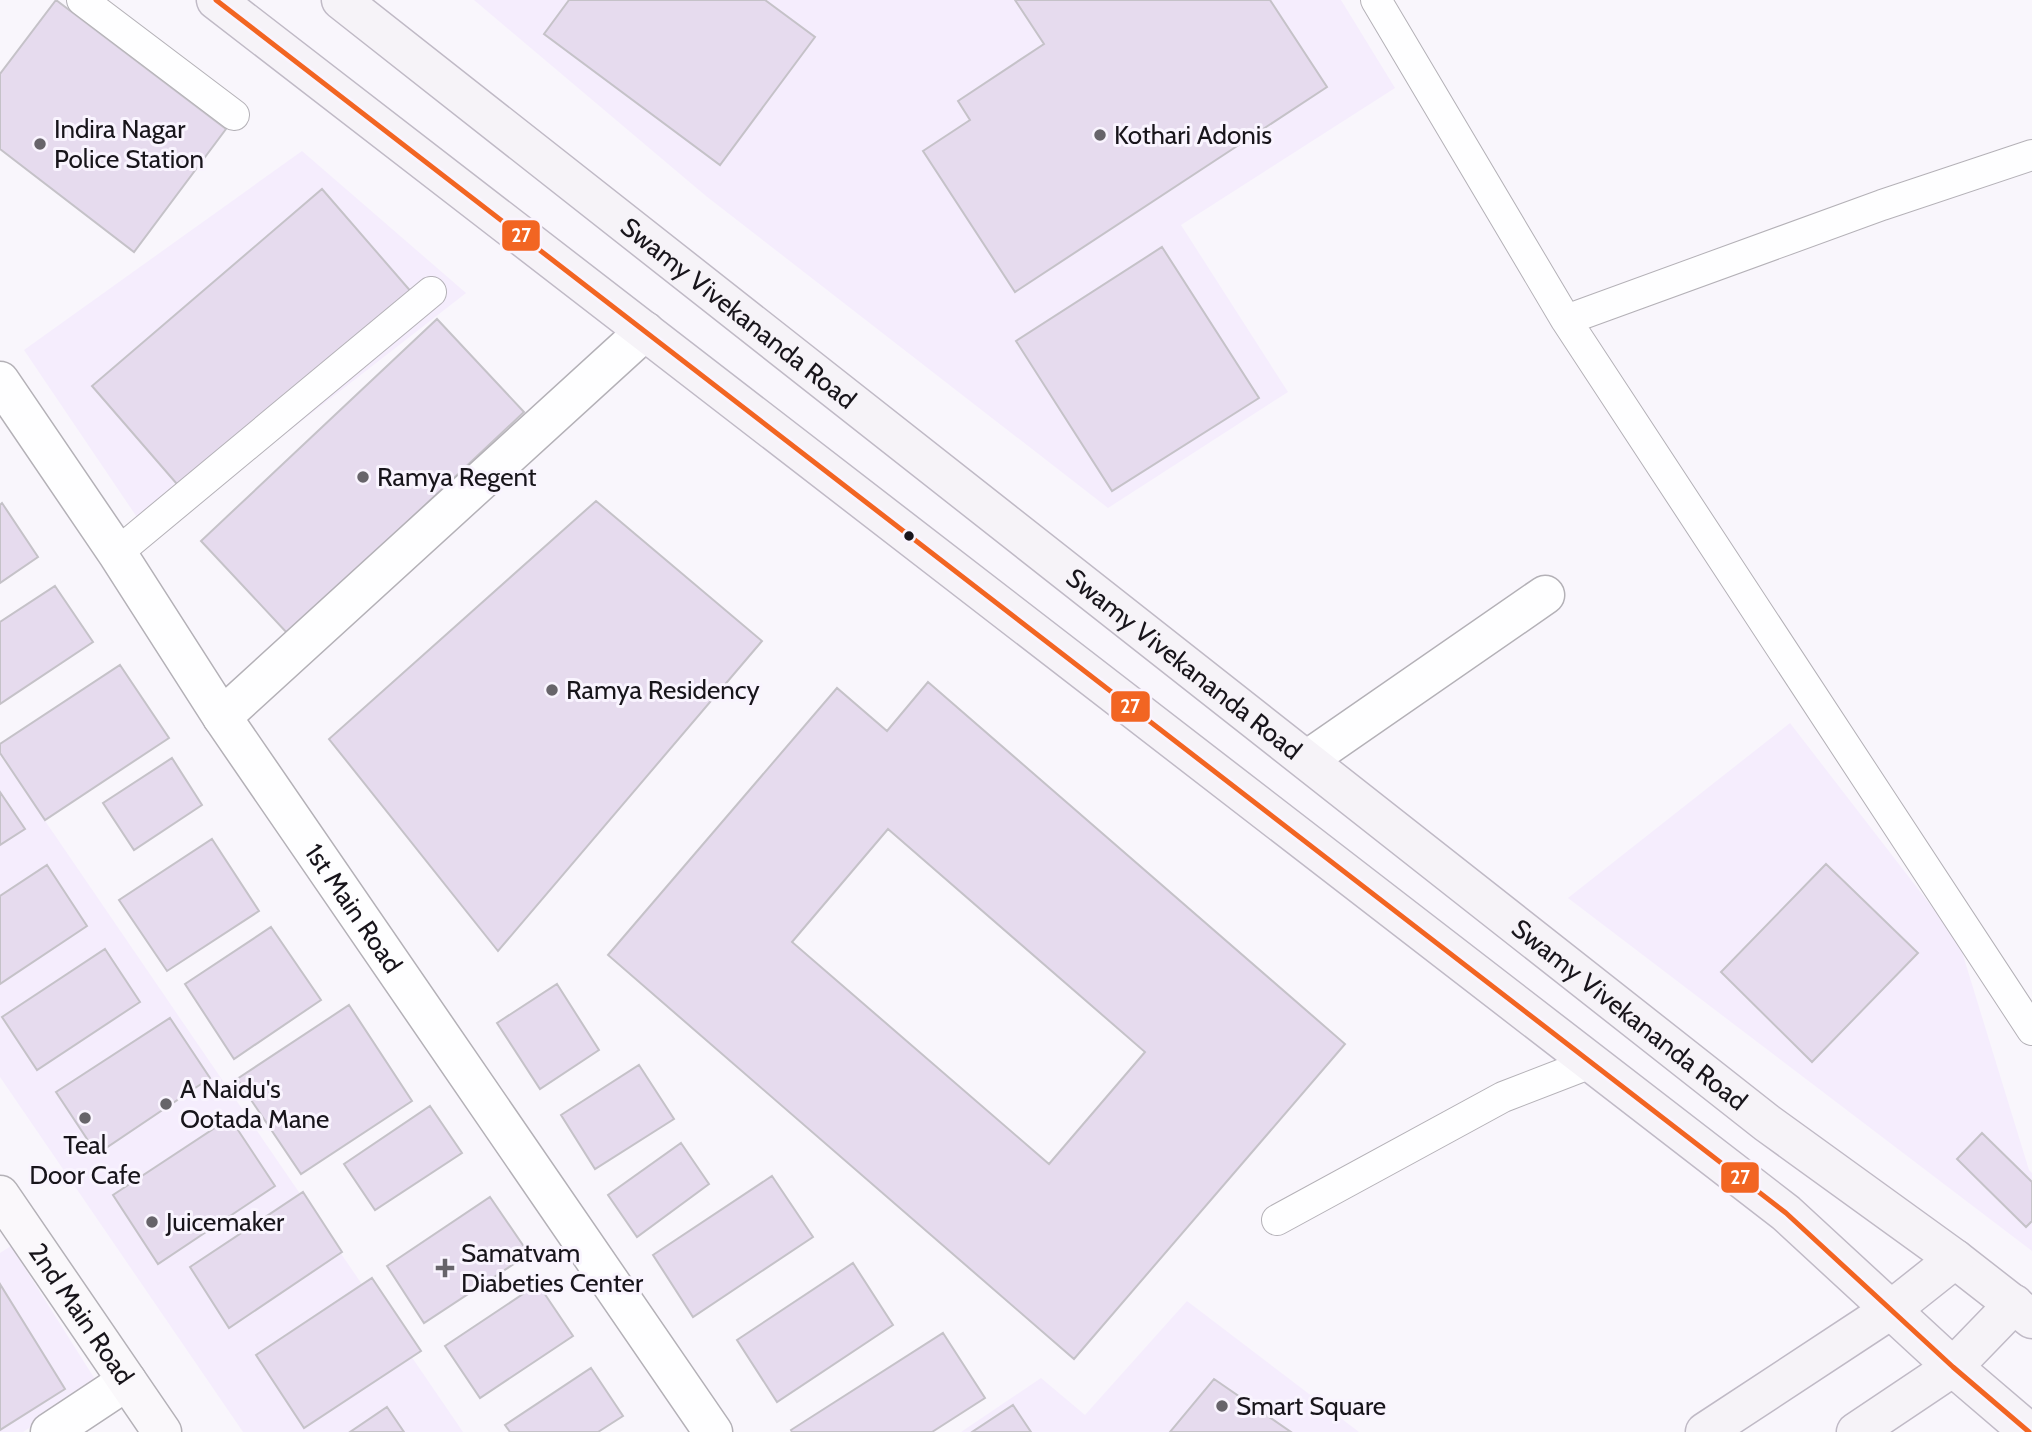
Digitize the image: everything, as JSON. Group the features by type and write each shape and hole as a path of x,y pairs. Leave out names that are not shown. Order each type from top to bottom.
{"main road":[{"path":"216,0 1786,1213 1953,1367 2029,1432"},
{"name":"Swamy Vivekananda Road","path":"341,0 1767,1123 1955,1259 2023,1312"},
{"path":"1705,1432 1892,1309 1955,1259"},
{"path":"1856,1432 1953,1367 2023,1312"}],"street":[{"path":"222,717 645,331"},
{"name":"1st Main Road","path":"0,381 117,553 222,717 713,1432"},
{"path":"1308,759 1545,595"},
{"name":"2nd Main Road","path":"7,1219 162,1432"},
{"path":"50,1432 127,1381"}],"lane":[{"path":"82,0 234,115"},
{"path":"1376,0 1566,320 2032,1030"},
{"path":"1566,320 1882,205 2032,155"},
{"path":"117,553 431,292"},
{"path":"1277,1220 1503,1097 1591,1063"}],"shaded area":[{"path":"474,0 1341,0 1395,88 1181,225 1288,392 1108,508 706,196"},
{"path":"302,151 466,293 151,538 24,350"},
{"path":"1790,723 1959,942 2032,1173 2032,1251 1568,898"},
{"path":"0,755 463,1432 243,1432 0,1077"},
{"path":"11,1246 98,1384 23,1432 0,1432 0,1253"},
{"path":"1187,1301 1359,1432 961,1432 1041,1378 1085,1415"}],"building":[{"path":"56,0 226,129 134,252 0,149 0,74"},
{"path":"569,0 765,0 815,37 720,165 544,34"},
{"name":"Kothari Adonis","path":"1015,0 1270,0 1327,87 1015,292 923,151 970,120 958,101 1044,44"},
{"path":"322,189 413,294 183,491 92,386"},
{"path":"1162,247 1259,398 1112,491 1016,341"},
{"name":"Ramya Regent","path":"437,319 524,412 288,634 201,541"},
{"name":"Ramya Residency","path":"596,501 762,641 498,951 329,739"},
{"path":"2,503 38,557 0,583 0,505"},
{"path":"55,586 93,642 0,704 0,622"},
{"path":"120,665 169,738 45,820 0,753 0,744"},
{"path":"928,682 1345,1044 1074,1359 608,955 837,688 887,731","holes":["888,829 1145,1052 1049,1164 792,942"]},
{"path":"172,758 202,805 134,850 103,803"},
{"path":"0,792 25,829 0,845"},
{"path":"212,839 259,911 167,971 119,900"},
{"path":"1826,864 1918,953 1812,1062 1721,972"},
{"path":"47,865 87,926 0,984 0,896"},
{"path":"271,927 321,1000 234,1059 185,984"},
{"path":"105,949 140,1002 37,1070 2,1017"},
{"path":"557,984 599,1050 540,1089 497,1023"},
{"path":"349,1005 412,1101 301,1174 237,1079"},
{"path":"170,1018 210,1078 97,1154 56,1092"},
{"path":"639,1065 674,1119 595,1169 561,1115"},
{"path":"430,1106 462,1153 375,1210 344,1164"},
{"path":"230,1118 275,1186 158,1264 113,1195"},
{"path":"1982,1133 2032,1182 2032,1221 2026,1227 1957,1159"},
{"path":"681,1143 709,1184 637,1237 608,1195"},
{"path":"772,1176 813,1237 693,1317 653,1255"},
{"path":"303,1192 342,1252 229,1328 190,1267"},
{"path":"490,1197 529,1254 424,1323 387,1266"},
{"path":"853,1263 893,1325 777,1402 737,1340"},
{"path":"372,1278 421,1351 304,1428 256,1355"},
{"path":"0,1284 65,1389 0,1430"},
{"path":"538,1284 573,1336 480,1398 445,1346"},
{"path":"943,1333 985,1398 932,1432 792,1432 791,1430"},
{"path":"591,1368 623,1416 598,1432 510,1432 505,1425"},
{"name":"Smart Square","path":"1214,1379 1291,1432 1170,1432"},
{"path":"1013,1405 1031,1432 972,1432"},
{"path":"387,1407 404,1432 350,1432"}],"transit line":[{"name":"27","path":"216,0 1786,1213 1953,1367 2029,1432"}],"place":[{"name":"Kothari Adonis","path":"1100,135"},
{"name":"Indira Nagar Police Station","path":"40,144"},
{"name":"Ramya Regent","path":"363,477"},
{"name":"Ramya Residency","path":"552,690"},
{"name":"A Naidu's Ootada Mane","path":"166,1104"},
{"name":"Teal Door Cafe","path":"85,1118"},
{"name":"Juicemaker","path":"152,1222"},
{"name":"Samatvam Diabeties Center","path":"445,1268"},
{"name":"Smart Square","path":"1222,1406"}]}
